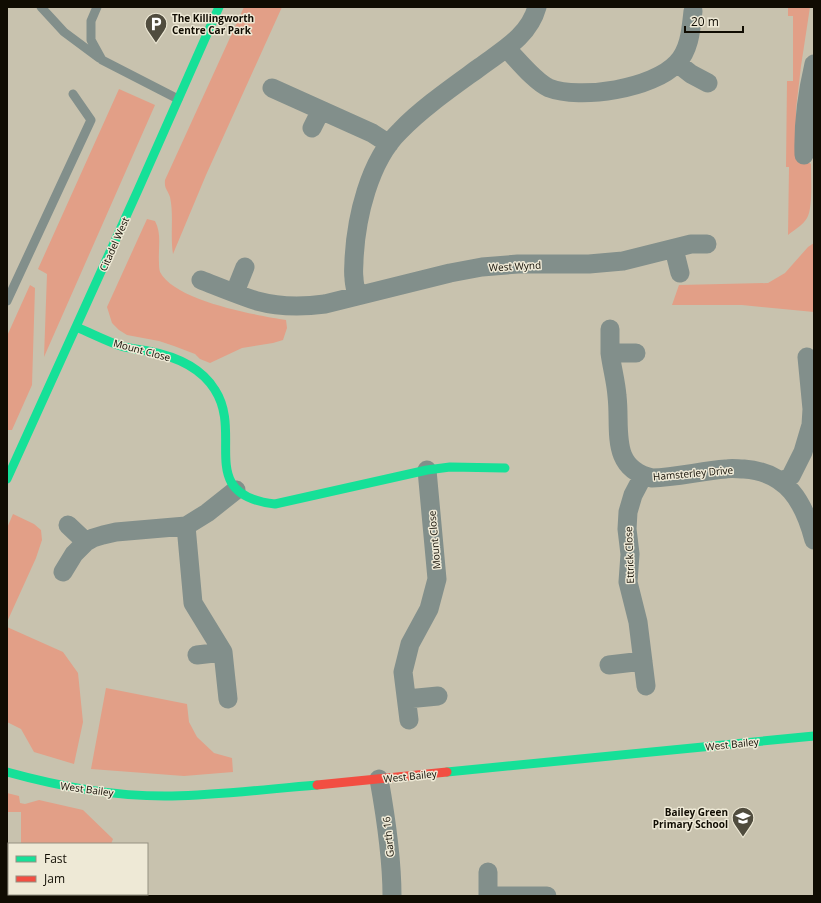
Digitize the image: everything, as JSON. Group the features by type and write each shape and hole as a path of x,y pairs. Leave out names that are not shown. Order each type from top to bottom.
{"street":[{"name":"Citadel West","path":"7,479 17,449 76,327 219,7"},
{"path":"357,296 354,277 357,229 371,177 378,160 399,131 455,85 522,35 532,22 537,7"},
{"path":"506,48 529,72 547,87 564,92 581,93 611,91 644,82 660,75 676,63 686,48 691,33 693,12"},
{"path":"676,63 691,74 708,83"},
{"path":"804,155 808,131 808,91 814,64"},
{"path":"272,88 372,133 389,144"},
{"path":"312,128 321,110"},
{"name":"West Wynd","path":"201,280 257,301 297,306 325,304 450,273 482,268 518,264 596,263 623,261 691,244 707,244"},
{"path":"674,249 680,273"},
{"path":"235,292 245,267"},
{"name":"Mount Close","path":"76,327 122,346 154,352 175,358 193,367 205,376 215,391 221,404 226,435 226,471 230,482 236,490 248,499 262,503 275,504 427,470 450,467 505,468"},
{"name":"Hamsterley Drive","path":"610,328 610,353 617,398 617,433 622,454 628,465 643,476 652,478 728,468 752,470 769,474 783,481 794,494 809,520 814,540"},
{"path":"610,353 636,353"},
{"path":"783,481 791,476 803,452 811,425 813,409 807,357"},
{"name":"Mount Close","path":"410,720 403,672 410,644 429,609 437,579 427,470"},
{"name":"Ettrick Close","path":"643,476 632,495 628,512 630,554 628,582 638,622 646,686"},
{"path":"63,572 74,554 86,542 93,538 116,532 186,526 236,490"},
{"path":"68,524 86,542"},
{"path":"186,526 193,603 223,652 228,699"},
{"path":"197,655 223,652"},
{"path":"609,665 643,661"},
{"path":"407,699 438,696"},
{"name":"West Bailey","path":"7,772 82,790 141,795 210,794 379,779 814,736"},
{"name":"Garth 16","path":"379,779 386,818 392,873 392,896"},
{"path":"488,872 488,896"},
{"path":"493,896 547,896"}],"lane":[{"path":"41,7 64,32 102,60 178,99"},
{"path":"97,7 91,21 91,40 102,60"},
{"path":"7,300 91,120 73,94"}],"shaded area":[{"path":"244,7 282,7 206,175 173,254 171,204 165,185 165,180"},
{"path":"788,7 810,7 796,109 796,148 798,154 811,164 811,200 807,218 801,225 788,235 789,167 786,167 787,81 793,81 793,16 788,16"},
{"path":"119,89 155,105 44,357 47,274 38,269"},
{"path":"147,219 155,221 157,226 159,236 159,270 168,282 198,299 236,310 286,320 287,328 283,340 242,348 210,363 200,359 195,354 174,346 159,341 127,335 119,330 112,323 107,307"},
{"path":"814,243 814,312 742,305 672,305 679,285 768,283 785,273 808,247"},
{"path":"30,285 35,288 32,385 12,430 7,430 7,336"},
{"path":"13,514 34,524 41,530 42,540 36,558 7,622 7,528"},
{"path":"7,627 63,652 78,673 83,722 74,764 34,752 21,729 7,722"},
{"path":"106,688 187,704 189,722 197,737 214,753 232,758 233,772 184,776 91,769"},
{"path":"7,793 19,796 20,803 25,804 39,800 83,810 113,839 111,843 21,843 21,812 7,812"}],"traffic: fast":[{"path":"7,479 219,7"},
{"path":"76,327 121,346 158,353 177,359 195,369 202,375 215,390 223,407 226,460 229,476 236,489 251,498 275,504 427,470 450,467 505,468"},
{"path":"447,772 814,736"},
{"path":"7,772 88,790 151,796 244,792 317,785"}],"traffic: jam":[{"path":"317,785 447,772"}],"place":[{"name":"The Killingworth Centre Car Park","path":"156,44"},
{"name":"Bailey Green Primary School","path":"743,838"}]}
